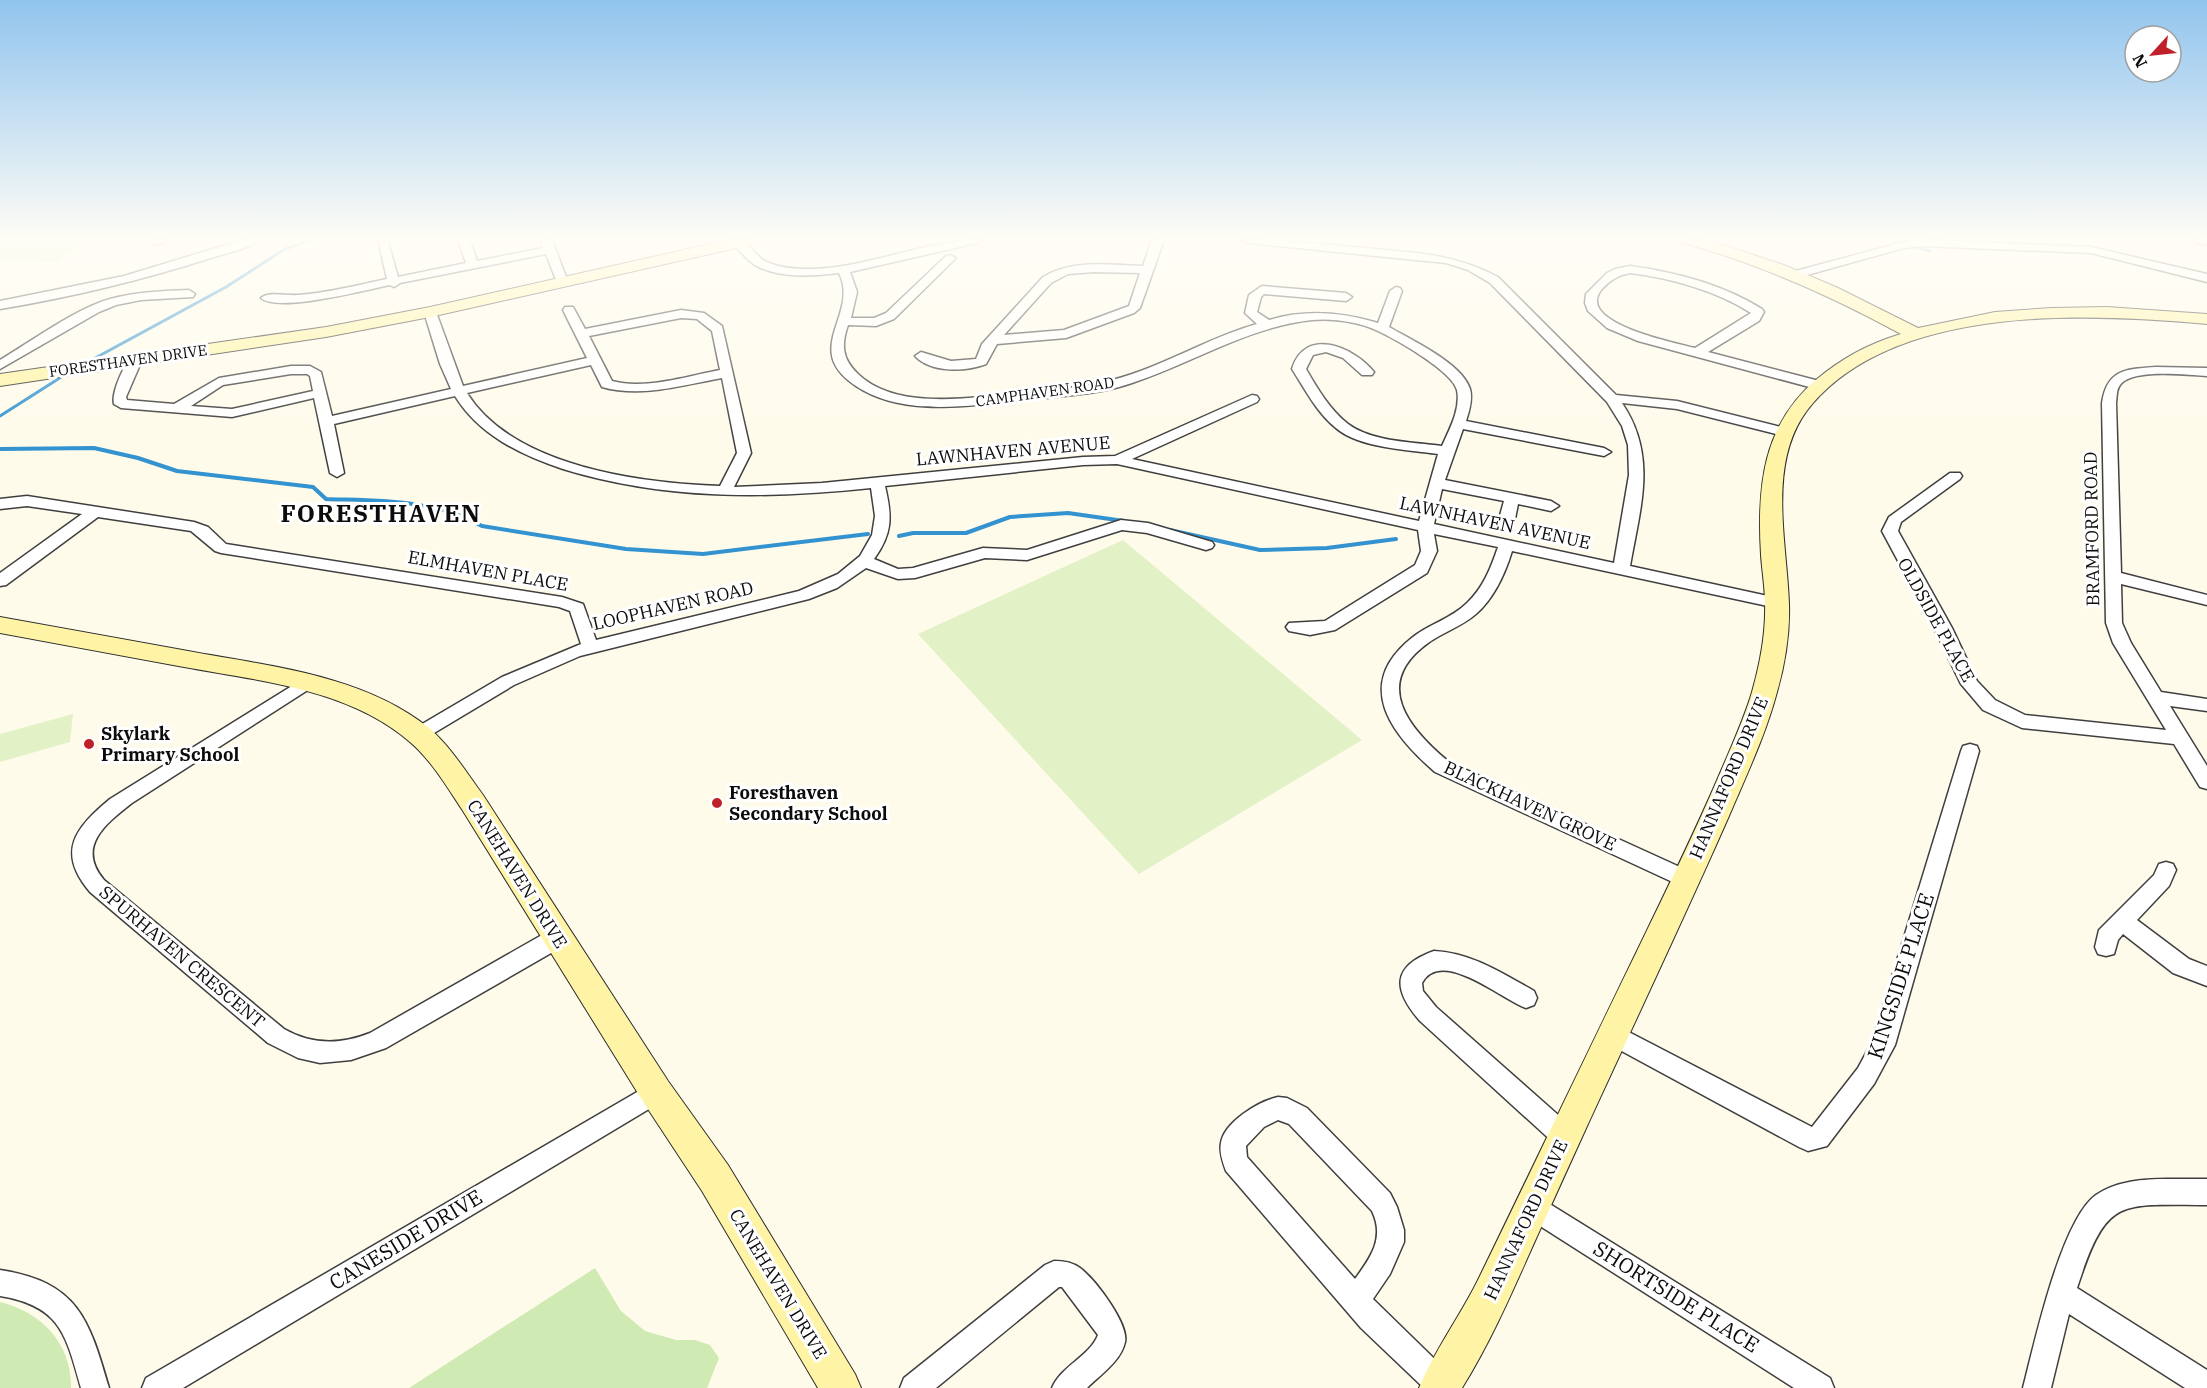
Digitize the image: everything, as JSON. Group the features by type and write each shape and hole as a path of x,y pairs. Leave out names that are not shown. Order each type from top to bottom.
{"street":[{"path":"0,365 107,305"},
{"name":"FORESTHAVEN DRIVE","path":"0,380 315,334 462,305"},
{"name":"CAMPHAVEN ROAD","path":"848,305 836,339 838,359 852,376 862,384 889,395 946,403 1062,393 1110,385 1147,373 1266,324 1295,316 1321,314 1349,317 1382,328 1449,371 1463,387 1464,395 1457,424 1445,451 1437,483 1426,528 1430,553 1421,569 1329,626 1310,629 1295,627"},
{"path":"842,321 876,322 890,316 902,305"},
{"path":"921,356 939,363 973,364 983,359 987,347 996,340 1026,305"},
{"path":"996,340 1066,334 1124,314 1135,305"},
{"path":"1253,305 1251,313 1266,324"},
{"path":"1382,328 1391,305"},
{"path":"1519,305 1612,399 1625,417 1635,443 1637,474 1621,571"},
{"path":"1593,305 1594,310 1610,325 1629,334 1818,385"},
{"path":"1698,352 1755,318 1758,312 1748,305"},
{"path":"1858,305 1916,334"},
{"path":"568,310 607,384 619,388 630,388 727,373"},
{"name":"LAWNHAVEN AVENUE","path":"430,312 444,357 460,392 472,411 518,445 554,461 599,476 683,490 795,491 1083,461 1117,460 1777,603"},
{"name":"HANNAFORD DRIVE","path":"1441,1387 1488,1302 1710,828 1765,696 1776,638 1777,603 1772,552 1772,494 1775,465 1784,432 1799,406 1818,385 1854,360 1916,334 1979,320 2046,313 2146,314 2207,319"},
{"path":"581,334 673,314 700,316 718,329 744,453 725,491"},
{"path":"1367,372 1340,351 1331,349 1315,350 1301,359 1299,369 1347,430 1366,436 1445,451"},
{"path":"135,360 119,397 119,403 232,414 320,393"},
{"path":"326,422 594,360"},
{"path":"176,409 219,382 291,370 314,371 337,473"},
{"name":"BRAMFORD ROAD","path":"2207,372 2143,371 2122,378 2111,387 2109,404 2112,611 2117,632 2207,782"},
{"path":"1612,399 1640,398 1667,402 1784,432"},
{"path":"1117,460 1252,399"},
{"path":"1457,424 1604,452"},
{"name":"OLDSIDE PLACE","path":"1955,476 1894,519 1890,531 1978,696 1997,709 2022,721 2180,738"},
{"name":"LOOPHAVEN ROAD","path":"419,735 508,681 590,646 828,588 858,570 875,545 883,518 877,483"},
{"path":"1437,483 1551,506"},
{"path":"1507,519 1512,498"},
{"path":"0,504 27,501 96,511"},
{"path":"0,581 96,511"},
{"name":"ELMHAVEN PLACE","path":"96,511 201,529 221,548 573,605 580,614 590,646"},
{"path":"866,561 898,574 915,573 940,564 969,559 983,553 1027,555 1121,525 1148,528 1206,545"},
{"name":"BLACKHAVEN GROVE","path":"1506,546 1495,577 1477,604 1466,615 1421,639 1403,654 1392,669 1389,686 1400,723 1423,752 1442,766 1686,879"},
{"path":"2112,576 2207,600"},
{"name":"CANEHAVEN DRIVE","path":"0,625 308,682 375,707 419,735 443,760 474,803 557,938 715,1179 832,1385"},
{"name":"SPURHAVEN CRESCENT","path":"308,682 125,798 107,812 95,824 83,851 82,864 97,886 276,1036 297,1049 314,1053 337,1052 360,1047 390,1034 557,938"},
{"path":"2154,697 2207,705"},
{"name":"KINGSIDE PLACE","path":"1613,1035 1808,1139 1818,1138 1866,1076 1883,1045 1970,751"},
{"path":"2106,942 2164,875"},
{"path":"2122,921 2181,966 2207,976"},
{"path":"1526,998 1461,963 1444,959 1433,960 1423,966 1414,973 1411,982 1412,992 1428,1014 1565,1137"},
{"name":"CANESIDE DRIVE","path":"156,1388 656,1092"},
{"path":"1356,1300 1389,1250 1393,1237 1389,1216 1381,1202 1298,1116 1284,1108 1272,1109 1262,1114 1233,1143 1235,1162 1377,1325 1441,1387"},
{"path":"2037,1388 2061,1293 2089,1222 2103,1206 2119,1198 2143,1193 2207,1192"},
{"name":"SHORTSIDE PLACE","path":"1532,1206 1821,1388"},
{"path":"914,1388 1054,1274 1065,1275 1073,1279 1108,1324 1112,1335 1110,1344 1103,1353 1066,1388"},
{"path":"0,1283 25,1287 41,1294 56,1303 68,1316 77,1330 95,1388"},
{"path":"2061,1293 2207,1386"}],"green space":[{"path":"1123,540 1362,740 1139,874 918,634"},
{"path":"73,714 70,742 0,762 0,734"},
{"path":"595,1268 621,1311 645,1331 676,1340 695,1340 710,1345 719,1358 707,1388 409,1388"},
{"path":"0,1302 29,1313 51,1332 66,1357 71,1388 0,1388"}],"waterway":[{"path":"86,363 193,305"},
{"path":"0,416 66,374"},
{"path":"0,449 94,448 138,458 177,471 313,487 326,499 386,501 426,506 464,517 482,526 626,549 703,554 868,534"},
{"path":"899,536 913,533 966,533 1010,517 1068,513 1124,521"},
{"path":"1170,530 1260,550 1327,548 1396,539"}],"place":[{"name":"Skylark Primary School","path":"89,744"},
{"name":"Foresthaven Secondary School","path":"717,803"}],"district":[{"name":"FORESTHAVEN","path":"381,514"}]}
